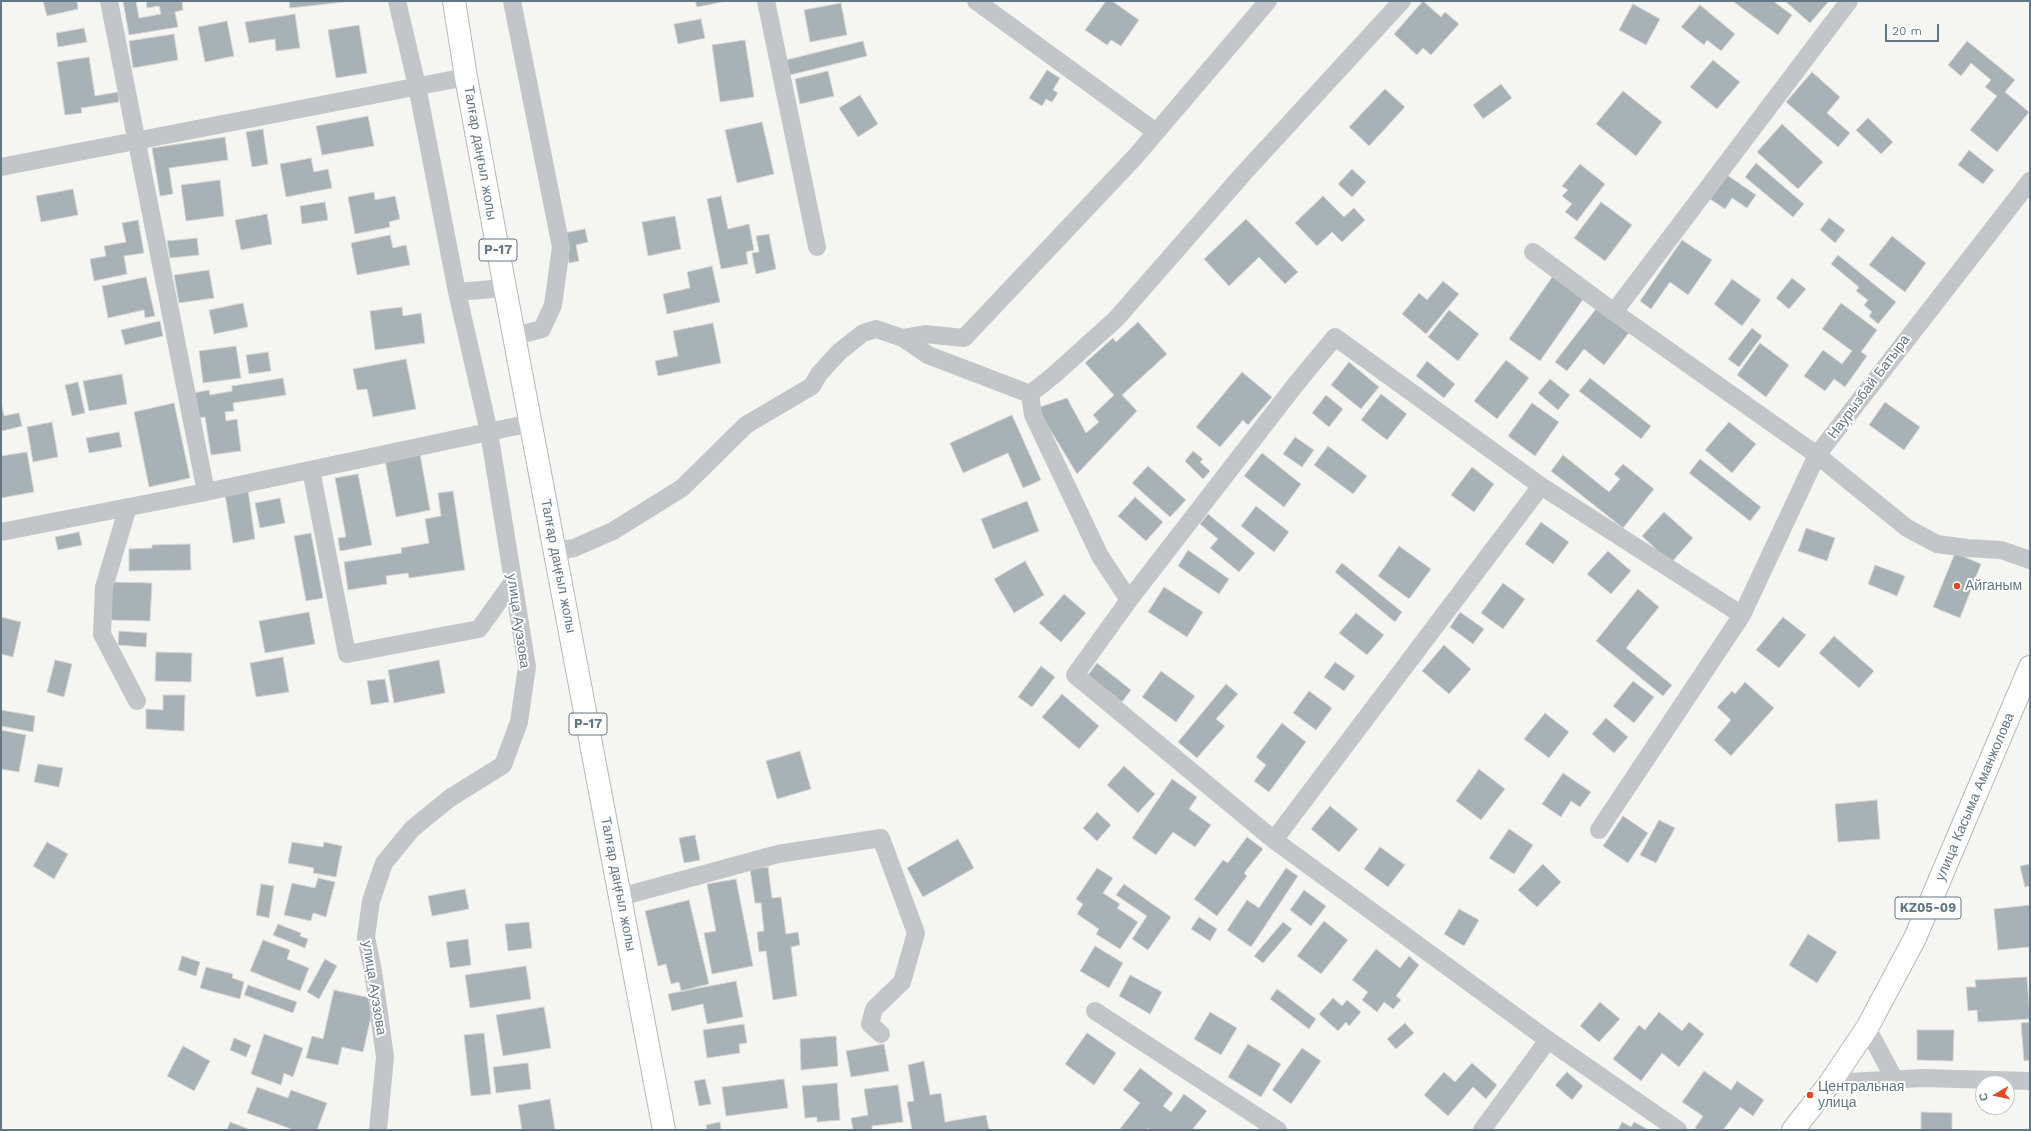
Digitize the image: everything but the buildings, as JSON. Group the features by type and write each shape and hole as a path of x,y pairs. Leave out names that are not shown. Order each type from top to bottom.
{"main road":[{"name":"Талғар даңғыл жолы","path":"454,1 466,77 504,288 531,423 664,1130"},
{"name":"улица Касыма Аманжолова","path":"1793,1130 1830,1083 1867,1028 1914,938 2030,667"}],"street":[{"path":"109,1 138,140 206,492"},
{"name":"улица Ауэзова","path":"378,1130 385,1057 373,971 366,937 371,901 384,863 412,829 450,798 503,765 519,722 527,667 512,583 489,432 457,292 417,86 397,1"},
{"path":"512,1 561,247 553,305 542,329 514,336"},
{"path":"766,1 817,247"},
{"path":"976,1 1156,132"},
{"path":"1030,394 1054,375 1116,320 1243,174 1402,1"},
{"path":"1614,312 1849,1"},
{"path":"903,338 925,334 964,338 1130,163 1261,3"},
{"path":"1,167 466,77"},
{"name":"Наурызбай Батыра","path":"1599,830 1742,615 1817,455 2030,181"},
{"path":"1533,252 1614,312 1817,455 1907,528 1937,544 2001,550 2030,560"},
{"path":"457,292 504,288"},
{"path":"555,551 574,548 613,531 682,488 746,425 812,386 819,374 839,352 863,333 876,329 903,338 928,355 1030,394"},
{"path":"1678,1130 1548,1040 1274,840 1075,674 1129,600 1296,384 1335,337 1541,486 1742,615"},
{"path":"1030,394 1033,415 1096,549 1129,600"},
{"path":"1,532 206,492 531,423"},
{"path":"311,470 347,654 479,629 512,583"},
{"path":"1274,840 1541,486"},
{"path":"128,507 104,587 102,634 138,701"},
{"path":"620,897 778,854 881,838 916,933 902,982 874,1009 870,1024 881,1034"},
{"path":"1095,1012 1278,1130"},
{"path":"1867,1028 1895,1080"},
{"path":"1482,1130 1548,1040"},
{"path":"1830,1083 1923,1078 2030,1081"}],"place":[{"name":"Айганым","path":"1957,586"},
{"name":"Центральная улица","path":"1810,1095"}]}
